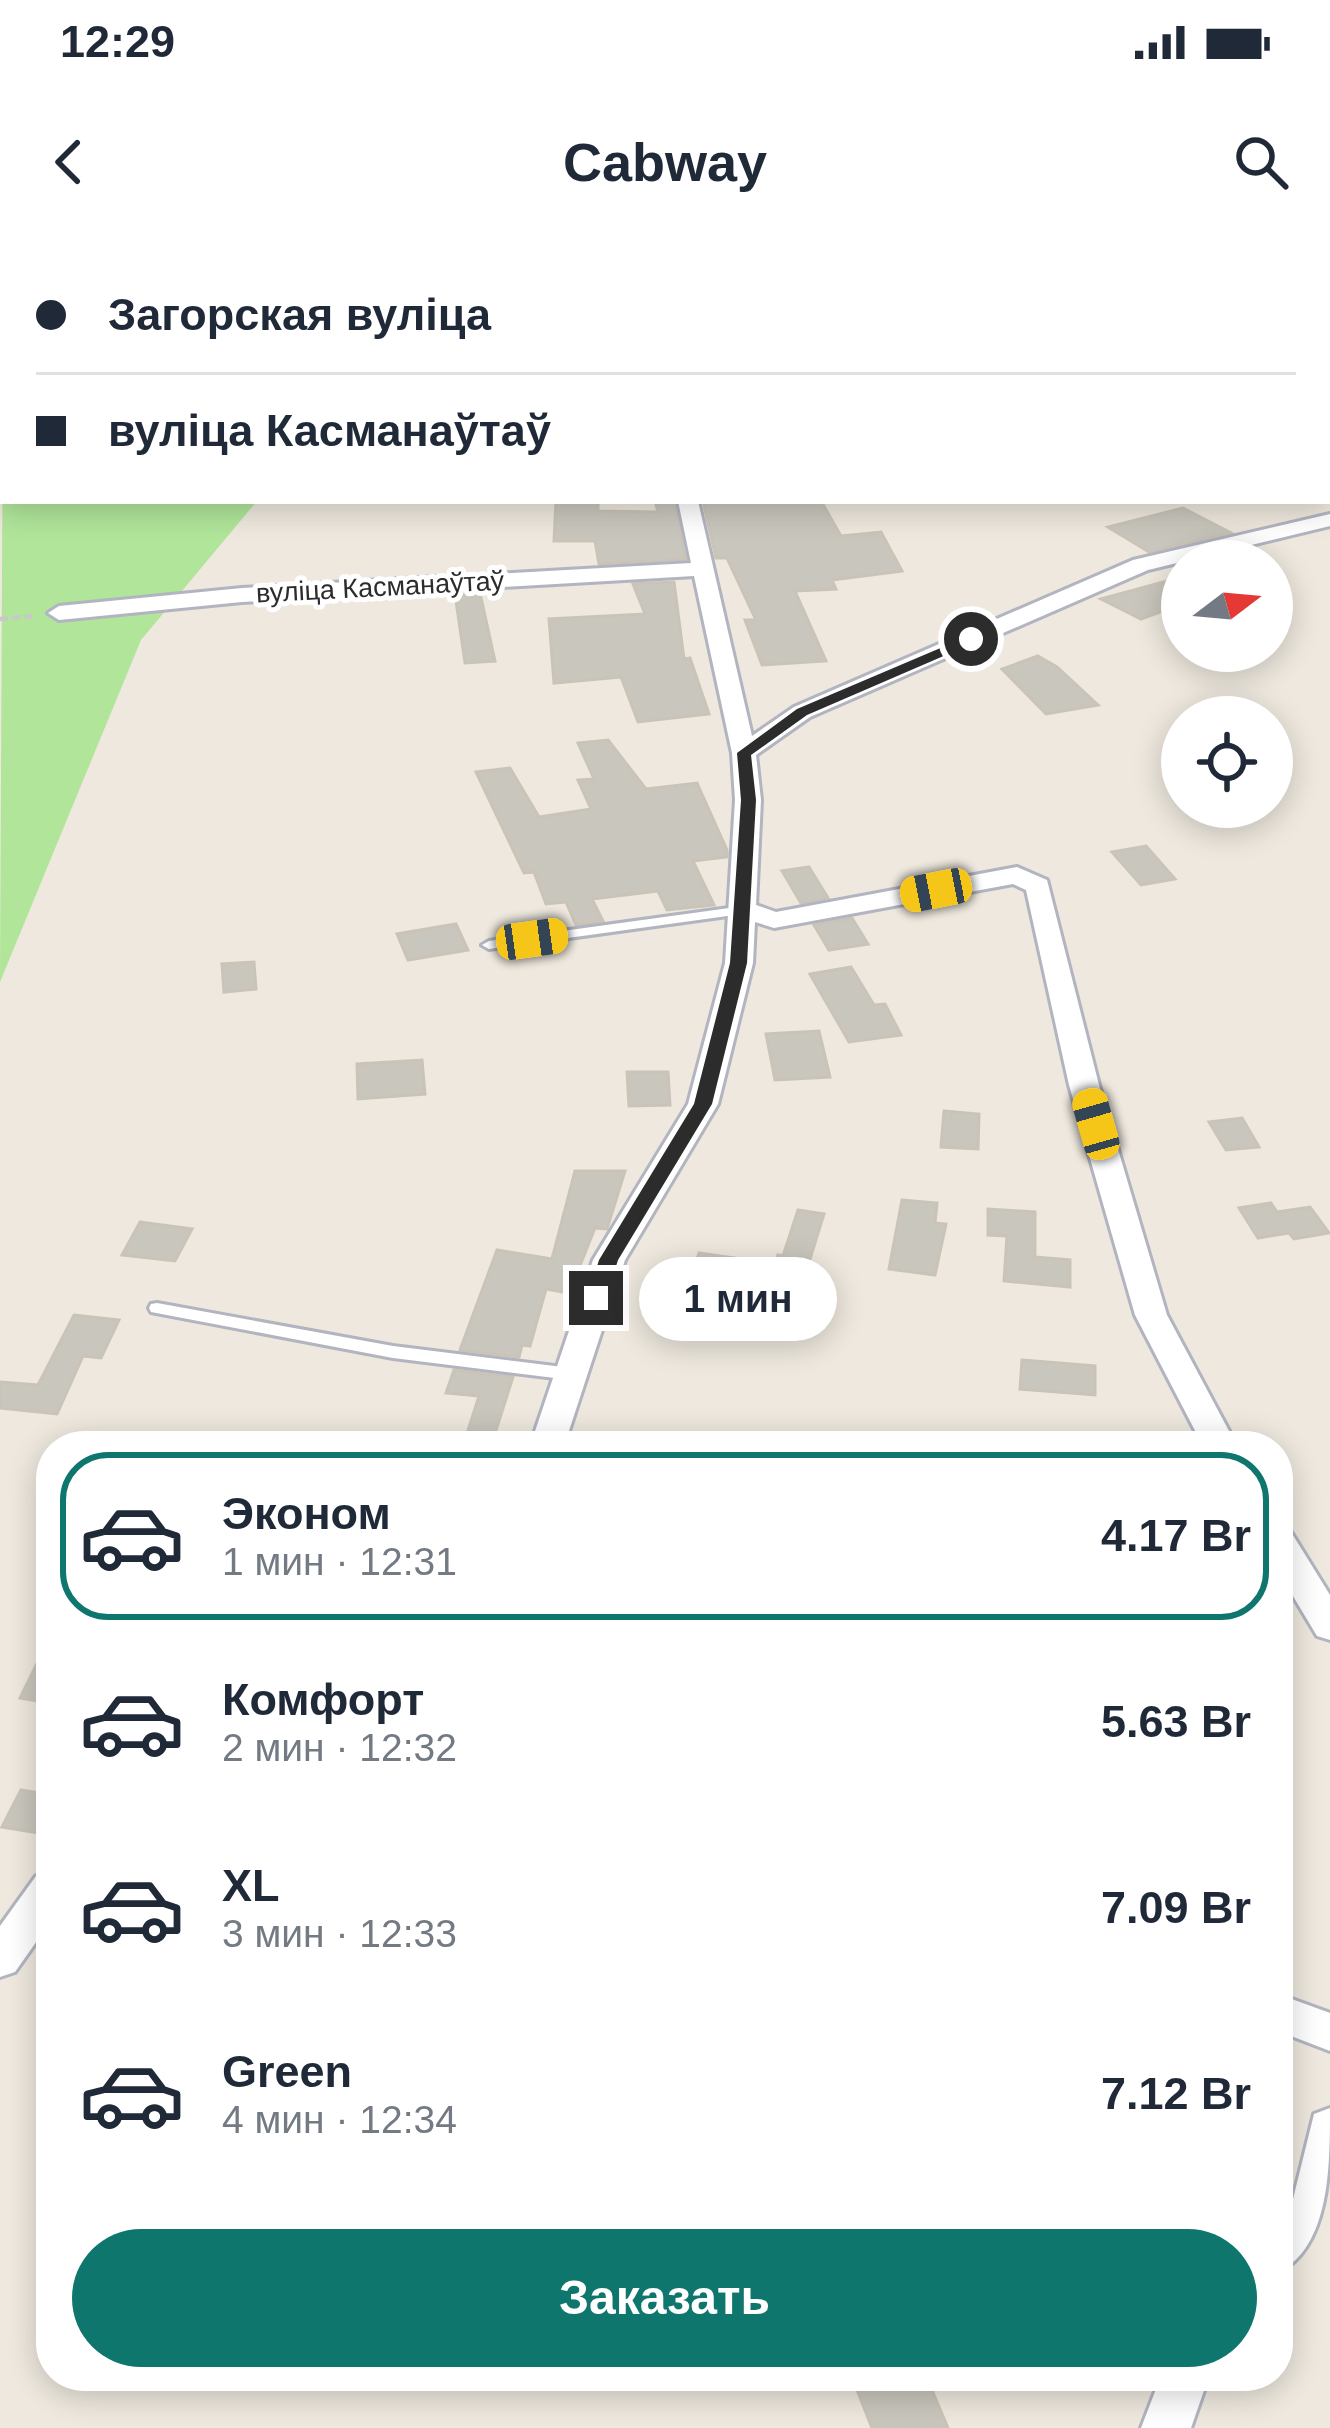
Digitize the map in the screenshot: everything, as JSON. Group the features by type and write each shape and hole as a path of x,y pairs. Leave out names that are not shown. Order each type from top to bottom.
{"street":[{"path":"552,1431 609,1260 703,1104 739,963 748,800 744,753 689,504"},
{"path":"744,753 802,712 1142,566 1330,520"},
{"name":"вуліца Касманаўтаў","path":"59,613 242,595 702,569"},
{"path":"733,702 802,712"},
{"path":"744,910 774,920 1016,875 1039,886 1084,1085 1151,1316 1212,1431"},
{"path":"1293,1566 1330,1626"},
{"path":"0,1959 28,1899"},
{"path":"1293,2018 1330,2032"},
{"path":"1293,2233 1314,2208 1330,2128"},
{"path":"1166,2428 1180,2391"}],"lane":[{"path":"489,945 744,910"},
{"path":"157,1308 393,1352 571,1374"}],"green space":[{"path":"2,504 254,504 141,640 0,982"}],"building":[{"path":"556,504 598,504 598,511 658,512 656,504 675,504 686,559 599,564 595,541 554,541"},
{"path":"704,504 823,504 841,536 881,532 902,571 832,580 836,589 795,591 826,661 762,665 745,620 756,620 727,558 716,558"},
{"path":"1183,508 1231,533 1201,540 1161,540 1161,549 1149,552 1108,527"},
{"path":"674,582 684,659 690,658 709,714 638,722 621,677 554,683 549,619 645,614 633,584"},
{"path":"1161,583 1161,612 1141,619 1101,599"},
{"path":"480,593 495,661 465,663 455,594"},
{"path":"1038,656 1098,705 1046,714 1002,669"},
{"path":"608,740 646,789 697,783 727,850 727,857 693,861 714,905 667,910 658,891 592,899 603,921 576,925 566,902 546,904 534,872 524,873 476,772 510,768 539,817 591,809 578,780 594,779 578,743"},
{"path":"1146,846 1175,879 1141,885 1112,852"},
{"path":"809,867 828,898 801,903 782,871"},
{"path":"852,918 868,944 829,950 814,925"},
{"path":"456,924 468,950 408,960 397,934"},
{"path":"254,962 256,989 224,992 222,964"},
{"path":"851,967 874,1005 885,1004 901,1035 849,1042 810,974"},
{"path":"819,1031 830,1077 775,1080 766,1034"},
{"path":"422,1060 425,1094 358,1099 357,1064"},
{"path":"627,1072 668,1072 670,1105 629,1106"},
{"path":"944,1111 979,1114 978,1149 941,1147"},
{"path":"1242,1118 1259,1147 1226,1150 1209,1122"},
{"path":"575,1171 625,1171 607,1229 595,1228 569,1293 546,1289 530,1346 522,1345 519,1357 460,1350 497,1250 552,1259"},
{"path":"902,1200 937,1203 935,1223 946,1224 935,1275 889,1269"},
{"path":"1271,1203 1277,1212 1310,1207 1329,1233 1258,1238 1239,1208"},
{"path":"988,1209 1035,1212 1035,1257 1070,1260 1070,1287 1004,1281 1007,1236 988,1235"},
{"path":"798,1210 824,1214 801,1288 767,1283 778,1255 783,1256"},
{"path":"140,1222 192,1229 175,1261 122,1255"},
{"path":"699,1253 755,1261 735,1327 679,1320"},
{"path":"74,1315 119,1320 101,1358 83,1356 57,1414 0,1408 0,1382 38,1385"},
{"path":"1022,1360 1095,1366 1095,1395 1020,1389"},
{"path":"454,1370 513,1377 496,1431 468,1431 479,1396 446,1393"},
{"path":"36,1665 36,1701 20,1698"},
{"path":"21,1790 36,1792 36,1833 2,1827"},
{"path":"857,2391 932,2391 948,2428 872,2428"}],"route":[{"path":"596,1298 609,1260 703,1104 739,963 748,800 744,753 802,712 971,639"}]}
